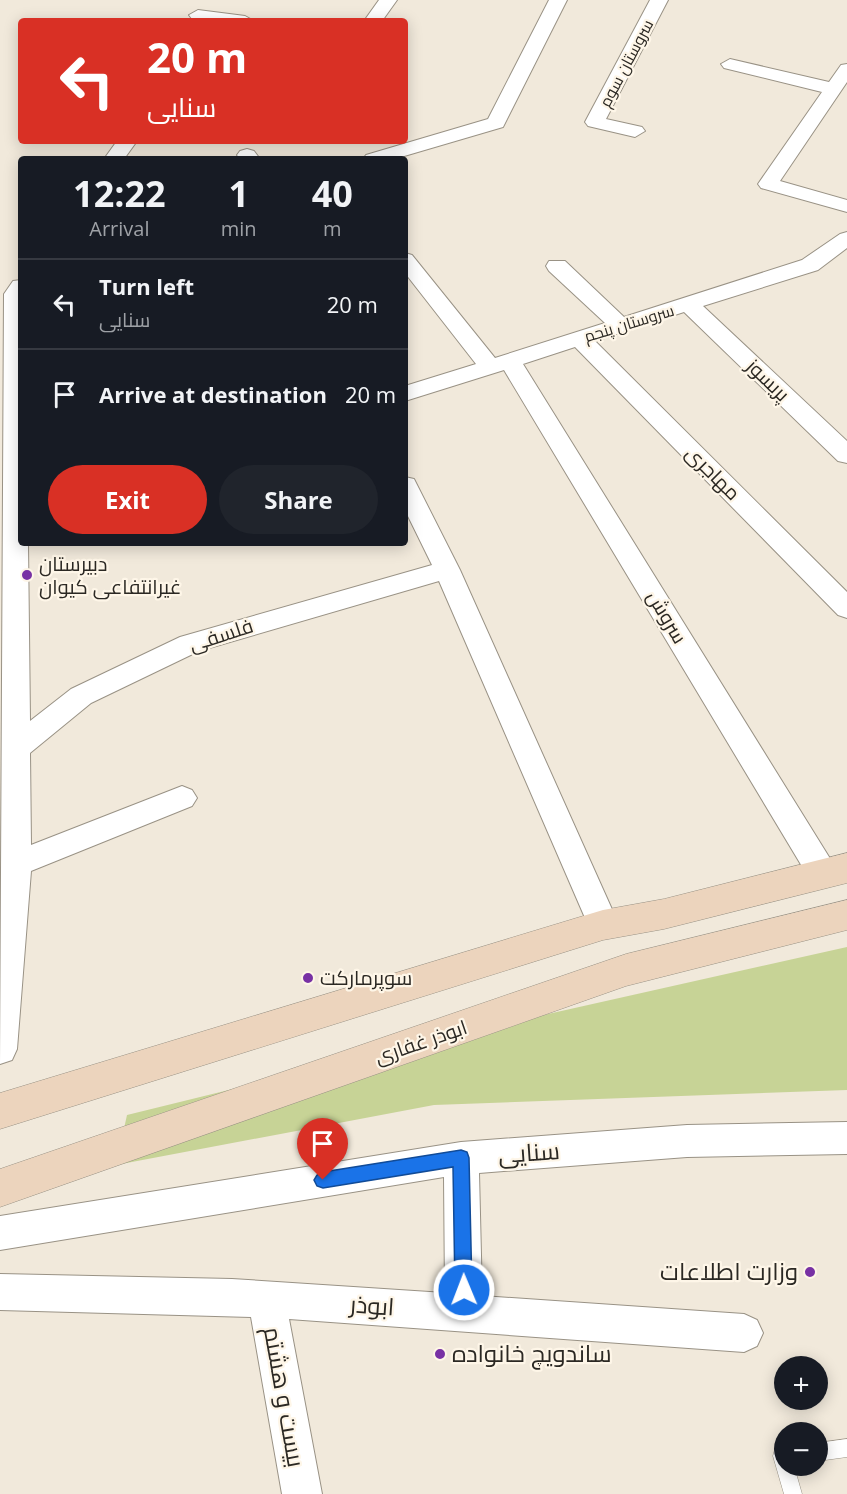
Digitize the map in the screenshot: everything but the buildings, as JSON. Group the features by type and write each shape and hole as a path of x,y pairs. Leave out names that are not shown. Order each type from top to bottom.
{"main road":[{"path":"0,1111 603,925 664,914 835,871"},
{"name":"ابوذر غفاری","path":"0,1188 627,970 847,915"}],"street":[{"path":"196,18 211,0"},
{"path":"375,18 388,0"},
{"path":"384,156 496,123 558,0"},
{"name":"سروستان سوم","path":"635,131 595,122 659,0"},
{"path":"730,64 833,90"},
{"path":"847,69 768,184 847,206"},
{"name":"سروستان پنجم","path":"408,392 810,265 847,238"},
{"name":"سروش","path":"408,262 500,364 835,871"},
{"path":"557,266 621,326"},
{"path":"0,1049 16,864 18,518 15,294 18,290"},
{"name":"پریسوز","path":"688,304 847,455"},
{"name":"مهاجری","path":"580,339 847,608"},
{"path":"408,491 447,570 603,925"},
{"name":"فلسفی","path":"16,748 81,696 190,644 447,570"},
{"path":"16,864 182,798"},
{"name":"سنایی","path":"0,1233 461,1158 687,1141 847,1138"},
{"path":"461,1158 464,1312"},
{"name":"ابوذر","path":"0,1292 267,1300 744,1333"},
{"name":"بیست و هشتم","path":"267,1300 302,1494"}],"lane":[{"path":"828,1451 847,1448"},
{"path":"788,1476 793,1494"}],"green space":[{"path":"847,947 847,1090 434,1105 116,1165 127,1115 432,1040"}],"place":[{"name":"دبیرستان غیرانتفاعی کیوان","path":"27,575"},
{"name":"سوپرمارکت","path":"308,978"},
{"name":"وزارت اطلاعات","path":"810,1272"},
{"name":"ساندویچ خانواده","path":"440,1354"}],"route":[{"path":"323,1180 461,1158 464,1290"}]}
